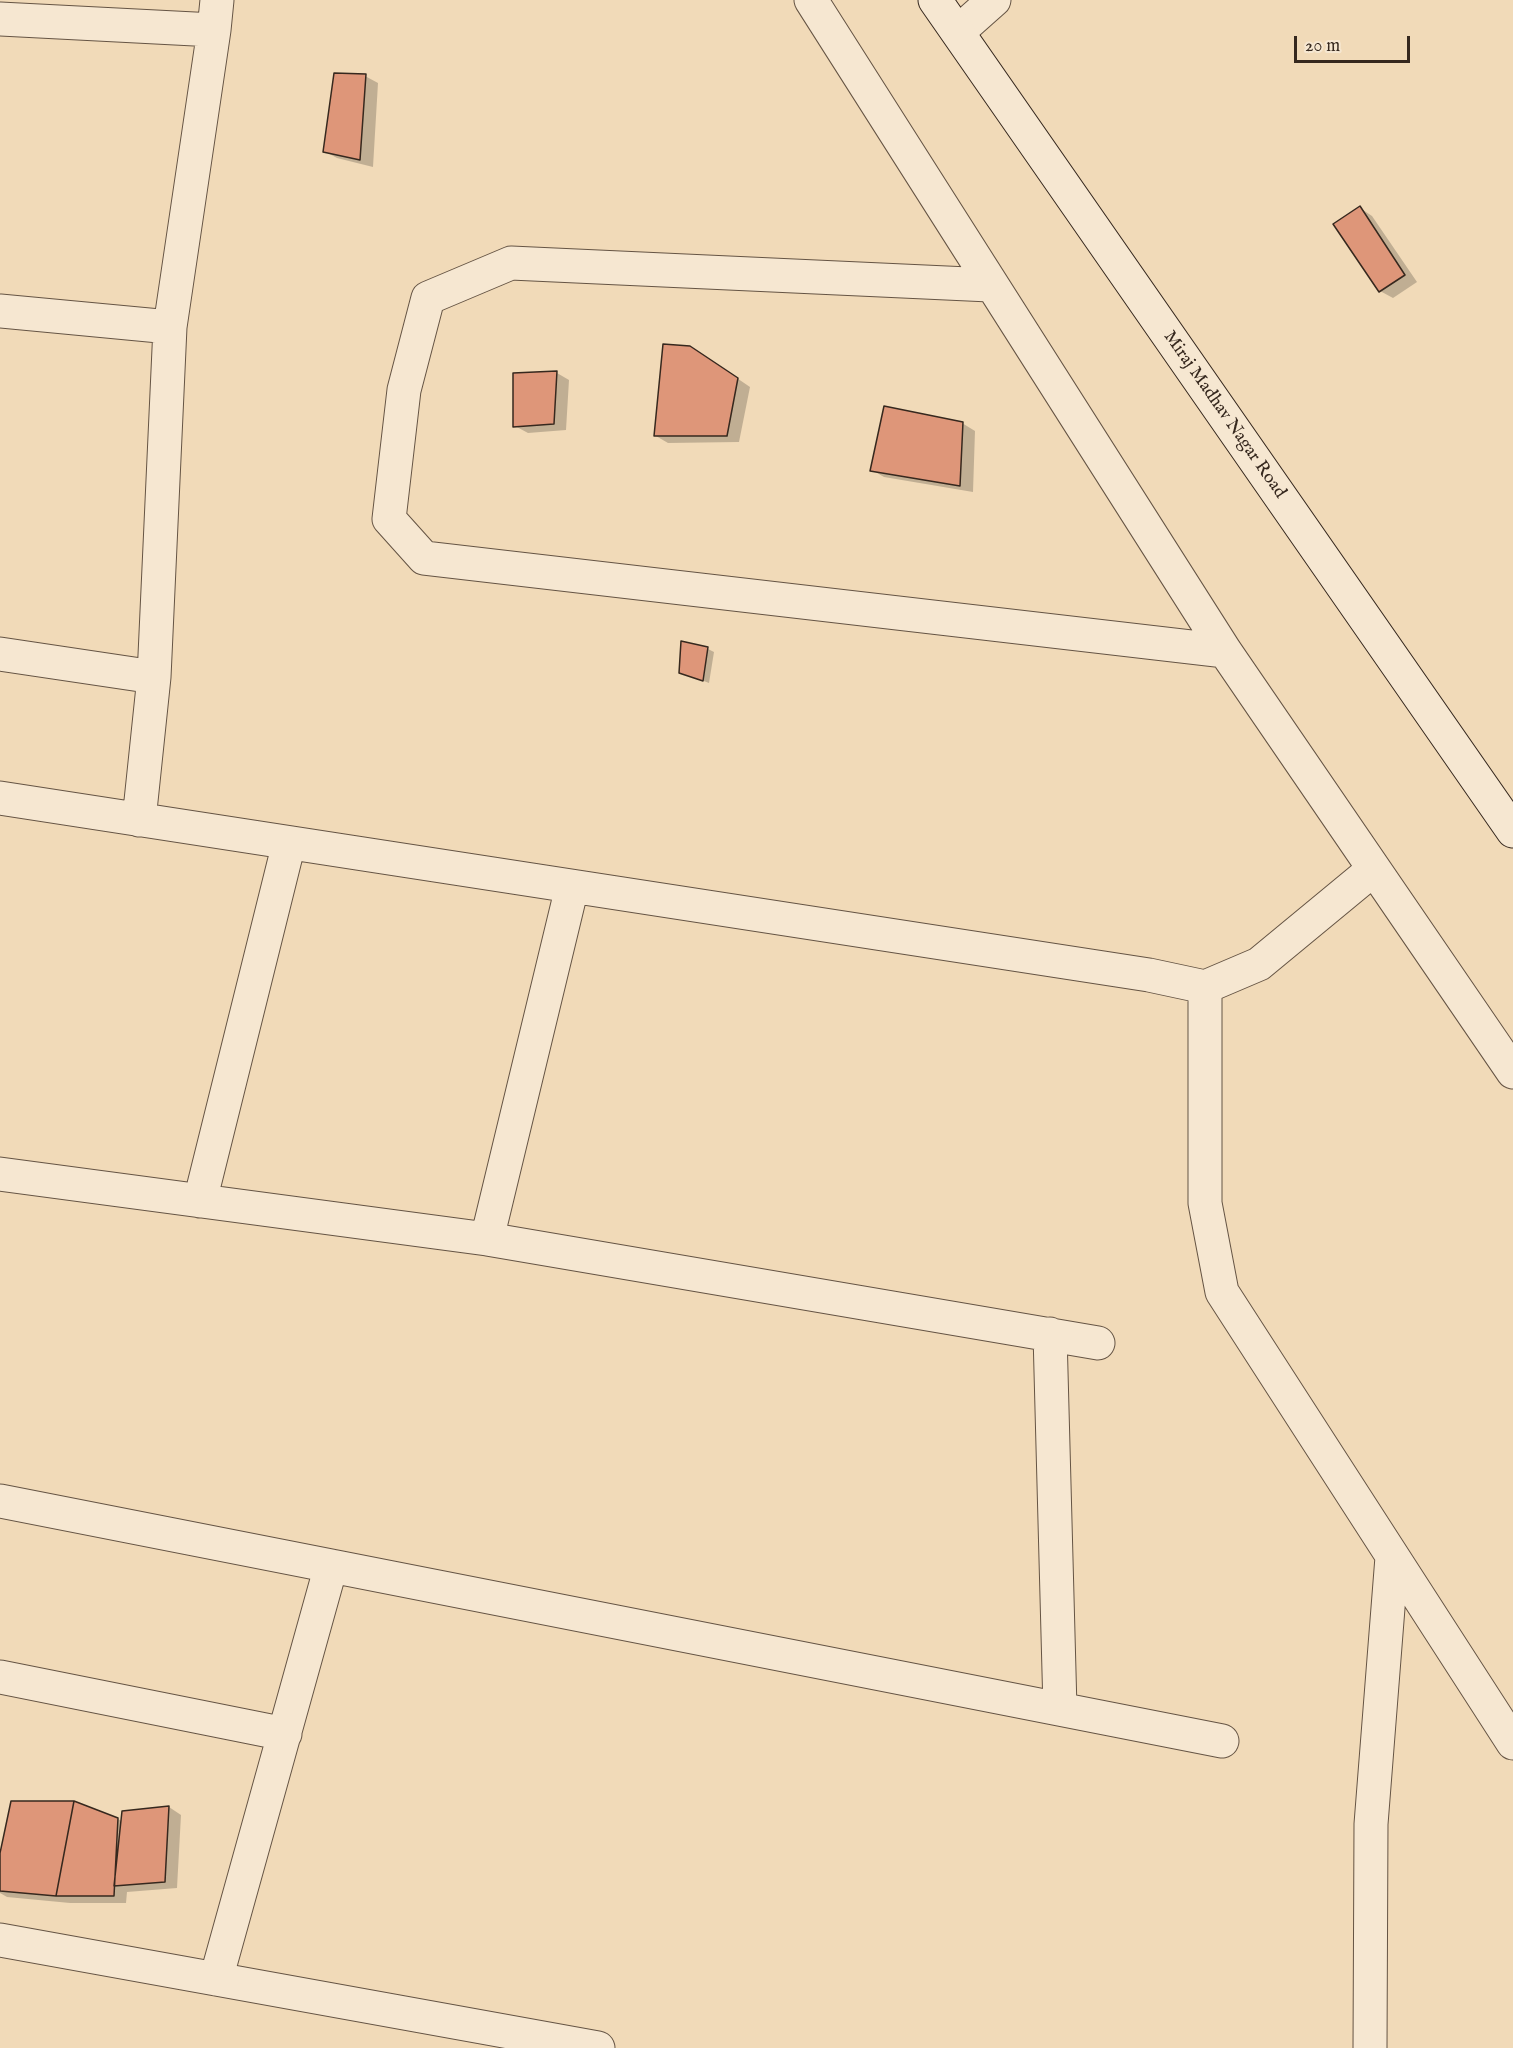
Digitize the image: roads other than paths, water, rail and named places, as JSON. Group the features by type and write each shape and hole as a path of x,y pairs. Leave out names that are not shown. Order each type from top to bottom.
{"street":[{"path":"811,0 990,285 1226,651 1513,1072"},
{"name":"Miraj Madhav Nagar Road","path":"935,0 1513,831"},
{"path":"958,32 994,0"},
{"path":"0,19 216,15 170,327 154,676 139,820"},
{"path":"990,285 511,263 428,298 404,390 389,519 423,558 1226,651"},
{"path":"0,311 170,327"},
{"path":"0,654 154,676"},
{"path":"0,798 1149,975 1205,987 1259,964 1374,869"},
{"path":"200,1201 289,843"},
{"path":"488,1239 572,887"},
{"path":"1205,987 1205,1203 1222,1292 1513,1743"},
{"path":"0,1174 488,1239 1098,1343"},
{"path":"1050,1334 1060,1709"},
{"path":"0,1501 1222,1741"},
{"path":"1370,2048 1371,1824 1392,1557"},
{"path":"216,1979 331,1566"},
{"path":"0,1677 285,1734"},
{"path":"0,1940 598,2048"}]}
